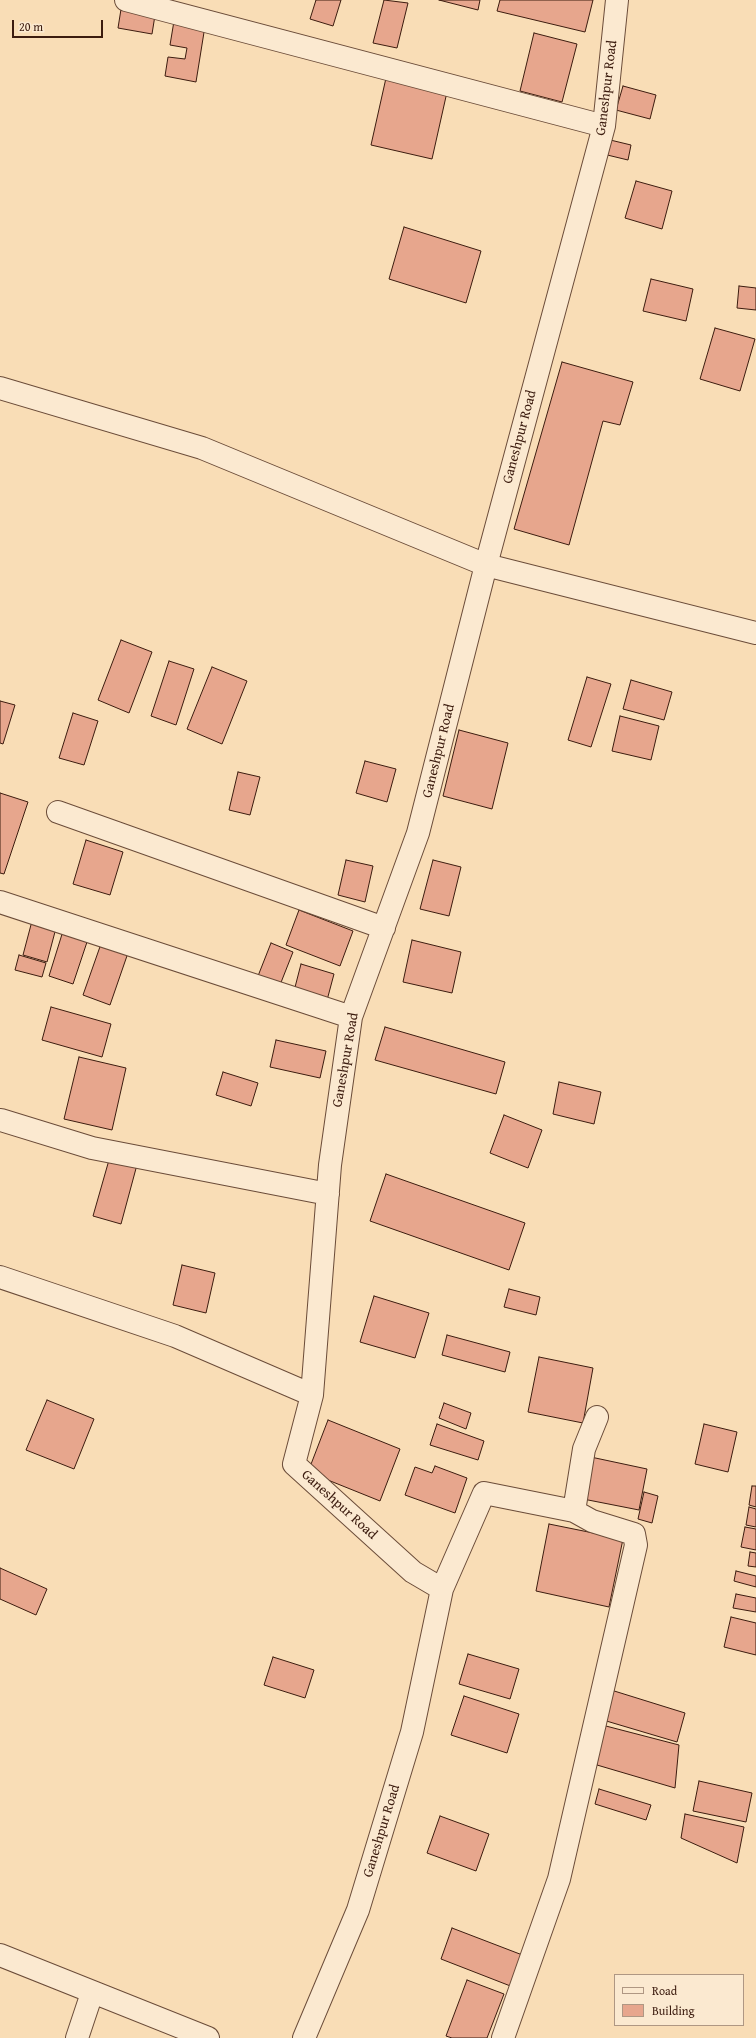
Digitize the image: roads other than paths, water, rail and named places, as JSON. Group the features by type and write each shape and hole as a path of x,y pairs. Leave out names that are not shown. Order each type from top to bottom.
{"street":[{"path":"126,0 604,126"},
{"name":"Ganeshpur Road","path":"304,2038 358,1910 412,1732 442,1589 413,1572 294,1464 312,1395 330,1165 351,1017 418,833 486,565 604,126 617,0"},
{"path":"0,388 202,448 486,565 756,632"},
{"path":"58,812 384,928"},
{"path":"0,902 351,1017"},
{"path":"1,1120 92,1148 328,1194"},
{"path":"0,1277 175,1336 312,1395"},
{"path":"574,1511 584,1449 597,1417"},
{"path":"442,1589 484,1493 574,1511 592,1521 634,1534 636,1545 559,1879 503,2038"},
{"path":"0,1955 208,2038"},
{"path":"78,2038 92,1993"}]}
